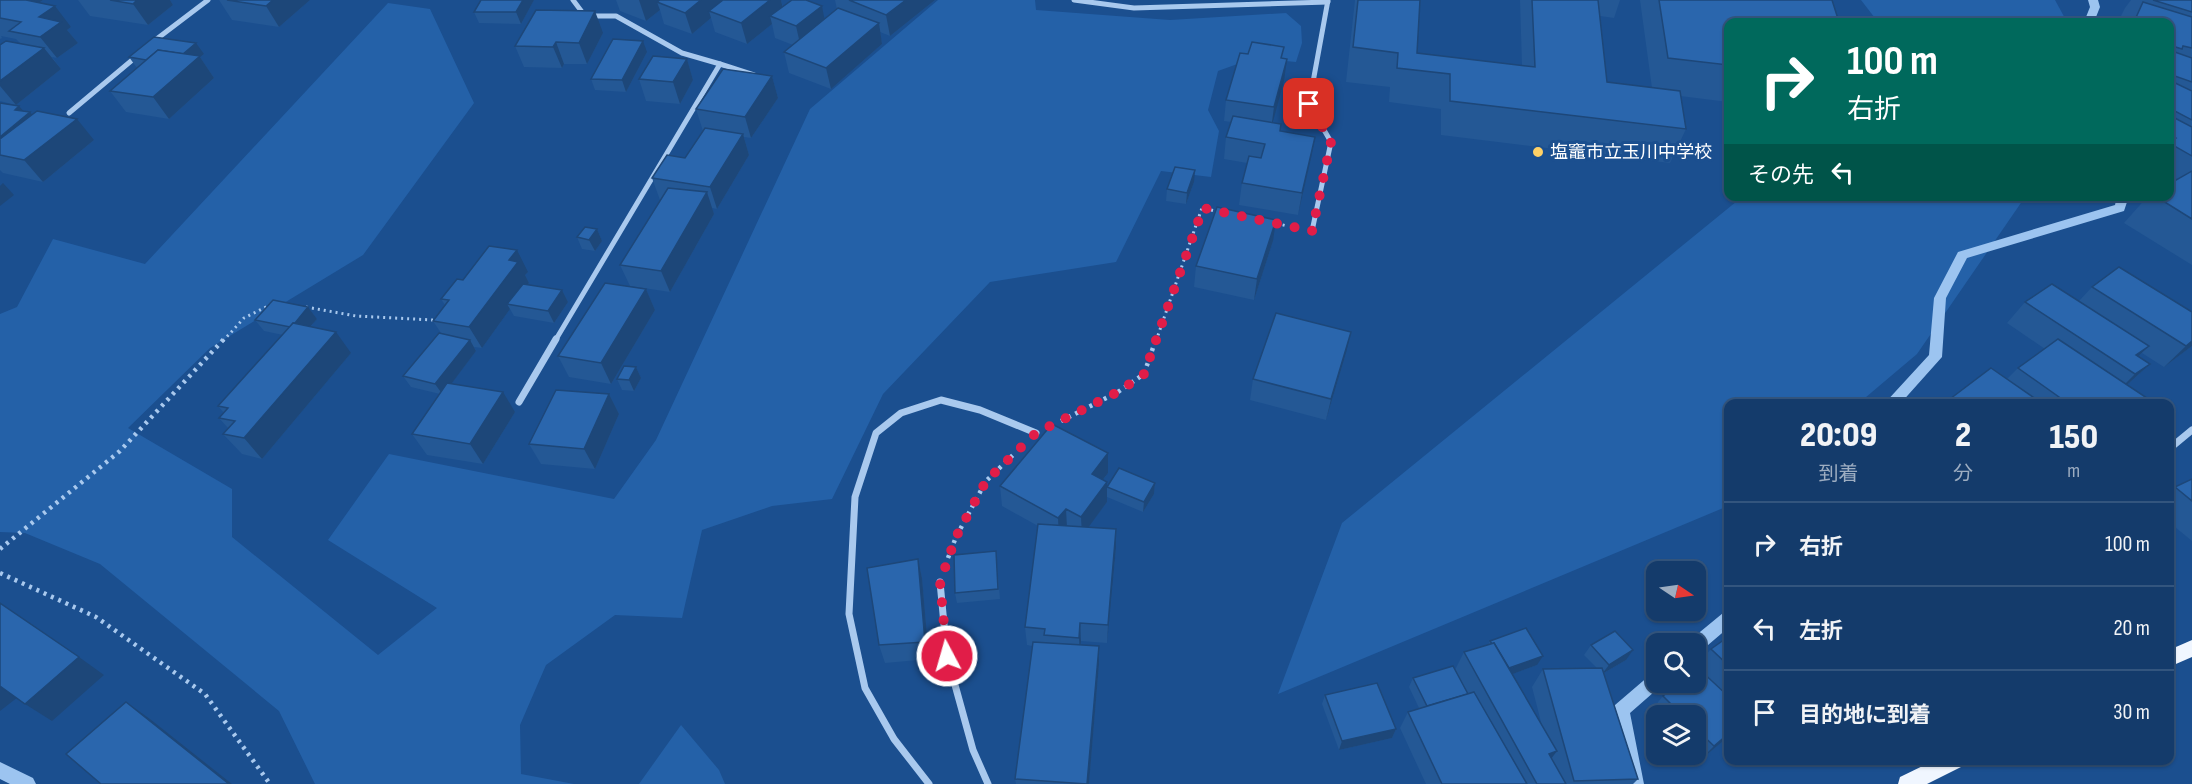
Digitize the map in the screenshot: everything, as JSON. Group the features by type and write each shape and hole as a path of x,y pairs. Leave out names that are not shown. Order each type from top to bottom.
{"main road":[{"path":"2174,657 2192,648"},
{"path":"1906,784 1946,765"}],"street":[{"path":"69,113 155,40 208,0"},
{"path":"573,0 585,16 616,16 682,53 764,78"},
{"path":"1074,0 1134,8 1328,1 1309,104 1331,142 1312,231"},
{"path":"519,402 720,64"},
{"path":"929,784 894,739 865,688 849,614 855,497 876,433 901,413 941,400 980,410 1036,433"},
{"path":"2174,445 2192,430"},
{"path":"940,582 947,656 973,750 988,784"}],"path":[{"path":"940,582 956,537 986,481 1036,433 1118,392 1144,374 1203,208 1224,212"},
{"path":"1268,222 1312,231"},
{"path":"0,549 120,451 244,318 270,303 279,304"},
{"path":"298,306 356,316 433,320"},
{"path":"0,573 96,617 205,694 270,784"}],"shaded area":[{"path":"938,0 1035,0 1036,10 1170,20 1286,13 1301,26 1302,43 1296,62 1254,58 1218,71 1208,110 1219,131 1211,177 1161,171 1116,262 990,282 883,394 832,499 772,506 702,530 682,618 615,615 546,665 520,725 521,774 574,784 315,784 279,711 100,564 25,533 0,532 0,314 17,307 53,239 145,264 388,3 430,9 474,103 363,255 210,348 128,428 232,489 232,537 378,655 437,608 328,540 389,454 614,499 656,440 810,109"},
{"path":"1861,0 2055,0 2065,18 1875,18"},
{"path":"1737,201 2022,201 1917,354 1864,399 1724,399 1724,508 1278,694 1342,523"},
{"path":"681,725 719,770 725,784 639,784"}],"building":[{"path":"0,0 26,0 55,6 39,17 61,22 40,37 9,31 21,22 0,18"},
{"path":"110,0 137,0 133,4"},
{"path":"227,0 273,0 266,6"},
{"path":"481,0 523,0 516,12 474,12"},
{"path":"660,0 701,0 685,13 657,2"},
{"path":"723,0 770,0 741,23 709,11"},
{"path":"792,0 806,0 822,6 796,26 770,16"},
{"path":"849,0 906,0 886,15"},
{"path":"1358,0 1420,0 1417,53 1535,67 1532,0 1598,0 1607,82 1680,91 1686,129 1450,101 1450,74 1397,68 1398,53 1353,47"},
{"path":"1659,0 1832,0 1838,18 1724,18 1724,65 1668,58"},
{"path":"2153,0 2192,0 2192,12"},
{"path":"2143,2 2192,17 2192,48 2183,46 2182,49 2174,47 2174,18 2136,18"},
{"path":"838,8 879,23 826,68 784,52"},
{"path":"536,10 595,11 579,43 556,42 553,47 515,46"},
{"path":"154,37 196,43 183,54 158,50 146,60 129,57"},
{"path":"613,39 643,41 622,80 591,79"},
{"path":"6,41 44,48 0,81 0,45"},
{"path":"1252,42 1284,47 1281,58 1287,59 1274,107 1226,100 1240,53 1248,54"},
{"path":"158,50 200,56 153,97 110,91"},
{"path":"2174,52 2192,58 2192,82 2174,76"},
{"path":"653,56 687,59 673,82 639,79"},
{"path":"723,69 772,76 745,117 696,109"},
{"path":"2174,82 2192,91 2192,120 2174,111"},
{"path":"0,103 19,106 15,110 30,112 0,137"},
{"path":"37,111 77,119 24,160 0,155 0,139"},
{"path":"1233,116 1281,124 1280,131 1315,137 1302,193 1242,183 1249,156 1261,158 1265,144 1226,137"},
{"path":"2174,118 2192,127 2192,156 2174,146 2176,138 2174,137"},
{"path":"705,128 743,134 710,187 652,178 667,155 685,158"},
{"path":"1175,167 1195,170 1187,193 1167,189"},
{"path":"2192,171 2192,219 2163,201 2174,201 2174,181"},
{"path":"668,188 707,192 661,271 620,265"},
{"path":"1217,207 1276,220 1257,279 1196,266"},
{"path":"585,227 597,229 589,240 577,237"},
{"path":"489,246 517,250 509,260 518,262 469,327 433,321 449,300 441,299 457,279 463,280"},
{"path":"2119,267 2192,312 2192,341 2186,346 2092,287"},
{"path":"605,283 646,289 601,363 558,356"},
{"path":"523,284 562,290 548,311 507,304"},
{"path":"2052,284 2149,346 2136,355 2150,364 2135,374 2025,302"},
{"path":"273,300 308,307 290,327 255,320"},
{"path":"1276,313 1351,332 1331,399 1253,379"},
{"path":"293,323 336,332 244,438 223,434 235,421 219,418 228,408 218,406"},
{"path":"439,333 470,340 435,384 403,376"},
{"path":"2058,339 2148,399 2062,399 2018,368"},
{"path":"624,366 636,367 629,380 617,379"},
{"path":"1991,368 2036,399 1950,399"},
{"path":"447,383 503,392 470,444 412,434"},
{"path":"556,390 609,394 584,449 529,444"},
{"path":"1052,424 1108,453 1092,474 1107,482 1081,517 1066,509 1058,518 1000,486"},
{"path":"1119,468 1155,483 1144,502 1107,487"},
{"path":"2192,479 2192,501 2175,487"},
{"path":"1038,524 1116,529 1108,625 1080,623 1079,638 1044,635 1045,629 1025,627"},
{"path":"996,551 998,589 955,593 954,555"},
{"path":"918,559 925,642 879,645 867,568"},
{"path":"0,603 79,657 25,704 0,686"},
{"path":"1526,628 1543,656 1509,668 1494,643 1490,641"},
{"path":"1615,631 1633,650 1609,665 1591,645"},
{"path":"1724,640 1724,661 1711,649"},
{"path":"1033,642 1099,646 1087,784 1015,779"},
{"path":"1494,643 1557,751 1549,754 1566,784 1537,784 1464,652"},
{"path":"1453,666 1468,694 1427,706 1413,678"},
{"path":"1602,668 1638,779 1574,781 1543,669"},
{"path":"1706,675 1724,692 1724,737 1714,746 1706,738 1706,705 1672,705 1663,696 1667,693 1706,693"},
{"path":"1377,683 1396,729 1342,741 1325,695"},
{"path":"1474,692 1527,784 1442,784 1408,712"},
{"path":"126,702 229,784 101,784 66,754"}],"waterway":[{"path":"2091,18 2095,7 2093,0"},
{"path":"1896,399 1935,357 1940,298 1962,255 2120,208 2122,201"},
{"path":"1706,637 1724,621"},
{"path":"1635,784 1621,710 1646,689"},
{"path":"0,770 27,784"}],"place":[{"name":"塩竈市立玉川中学校","path":"1538,152"}],"route":[{"path":"947,656 940,582 956,537 986,481 1036,433 1118,392 1144,374 1203,208 1312,231 1331,142 1309,104"}]}
